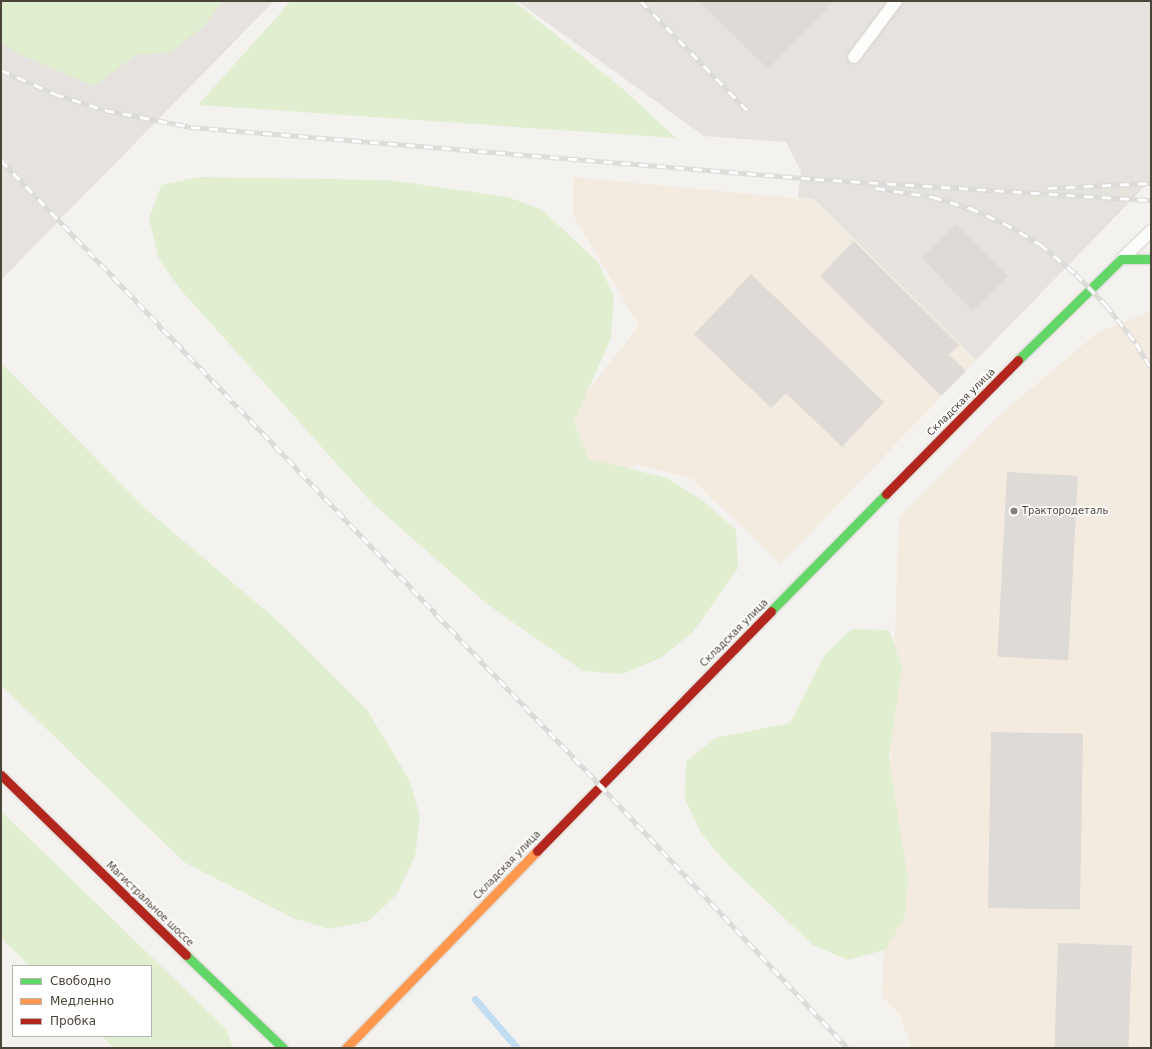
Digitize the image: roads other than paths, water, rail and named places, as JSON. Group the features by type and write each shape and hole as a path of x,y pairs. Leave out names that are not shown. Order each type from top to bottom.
{"street":[{"path":"1121,260 1151,259"},
{"name":"Складская улица","path":"346,1048 622,762 1089,288 1121,260"},
{"name":"Магистральное шоссе","path":"1,775 283,1048"}],"lane":[{"path":"854,57 896,1"},
{"path":"1121,260 1151,231"}],"waterway":[{"path":"475,999 517,1048"}],"railway":[{"path":"641,1 747,110"},
{"path":"1,70 55,94 105,110 191,127 815,179 1151,200"},
{"path":"1,160 600,785 848,1048"},
{"path":"1048,188 1151,183"},
{"path":"876,188 933,197 970,208 1004,223 1040,244 1076,274 1106,305 1136,343 1151,368"}],"place":[{"name":"Трактородеталь","path":"1014,511"}]}
